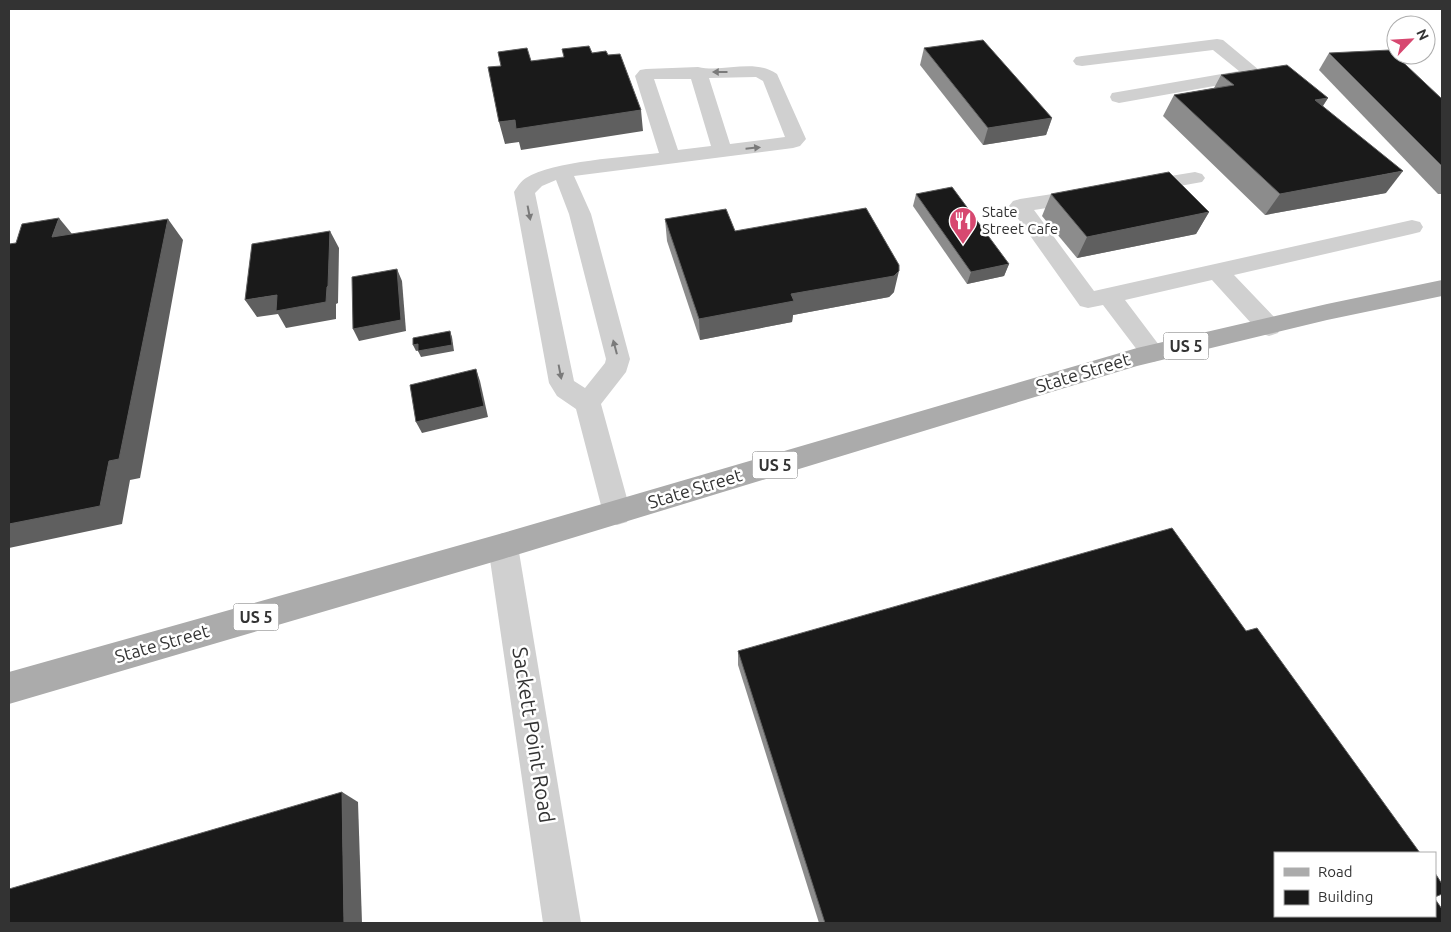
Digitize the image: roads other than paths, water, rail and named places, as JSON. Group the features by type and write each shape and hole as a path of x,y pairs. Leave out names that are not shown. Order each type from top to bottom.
{"main road":[{"name":"State Street","path":"9,688 504,546 1153,353 1327,312 1442,288"}],"street":[{"path":"1082,61 1217,44 1253,74 1119,97"},
{"path":"617,512 588,404 566,389 562,383 524,192 530,183 541,177 563,173 575,168 787,144 796,139 771,78 766,74 756,72 652,72 644,76 670,156"},
{"path":"698,72 722,151"},
{"path":"563,173 580,214 618,359 617,365 588,404"},
{"path":"1195,178 1020,206 1088,300 1412,227"},
{"path":"1218,272 1268,327"},
{"path":"1108,296 1153,353"},
{"name":"Sackett Point Road","path":"504,546 562,923"}],"place":[{"name":"State Street Cafe","path":"963,245"}]}
